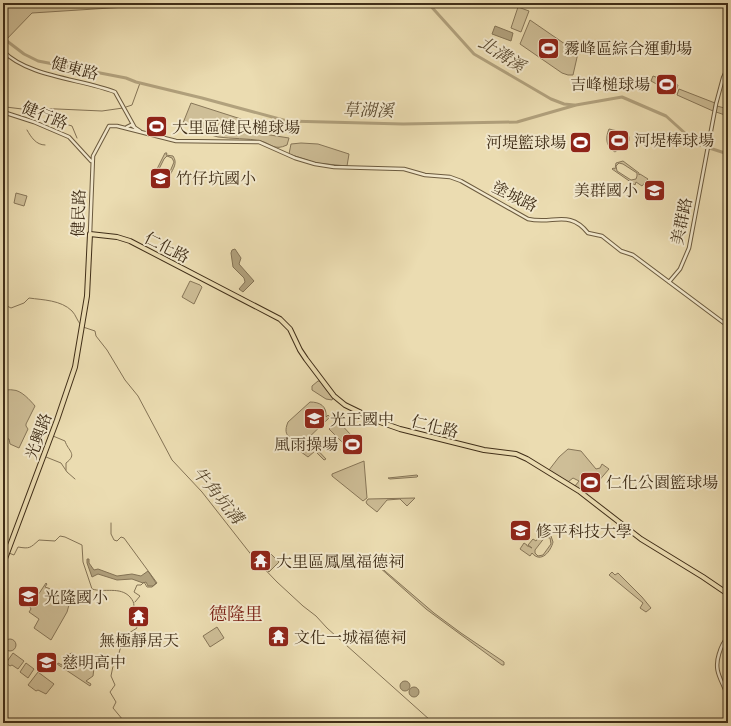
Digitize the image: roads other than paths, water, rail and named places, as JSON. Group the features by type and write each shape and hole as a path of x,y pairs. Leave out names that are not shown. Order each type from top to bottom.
{"main road":[{"name":"健民路","path":"81,325 87,296 90,234"},
{"name":"仁化路","path":"90,234 120,238 130,242 280,319 290,329 306,359 334,396 345,405 400,430 484,450 516,454 527,459 579,491 641,539 728,594"},
{"name":"光興路","path":"3,564 57,420 75,367 81,325"}],"street":[{"name":"健東路","path":"3,51 16,61 31,68 115,92 129,119 129,128 184,142 258,142 286,154"},
{"name":"美群路","path":"669,282 680,269 689,248 721,82 728,67"},
{"name":"健行路","path":"3,112 34,122 69,137 92,161"},
{"path":"129,119 129,128"},
{"name":"健民路","path":"90,234 92,161 94,153 109,126 113,125 129,128"},
{"name":"塗城路","path":"286,154 315,164 334,167 404,169 425,175 453,178 497,201 520,216 528,219 538,221 567,219 579,223 588,233 602,236 621,251 633,255 728,326"},
{"path":"728,637 722,646 716,665 718,676 728,698"}],"waterway":[{"name":"北溝溪","path":"428,3 474,54 551,99 564,104 574,105"},
{"name":"草湖溪","path":"3,38 24,54 38,61 126,78 136,82 287,121 403,124 517,122 576,105 622,97 666,116 697,144 728,154"},
{"path":"126,107 132,105 140,83"},
{"path":"3,105 6,107 30,110 35,108 102,111 123,108"},
{"path":"30,110 53,116 62,123 72,126 77,138"},
{"path":"27,130 36,142 45,145"},
{"name":"牛角坑溝","path":"3,299 5,300 7,306 11,308 24,303 29,298 57,303 68,307 75,314 81,325"},
{"name":"牛角坑溝","path":"83,327 95,331 96,336 107,350 125,380 138,396 172,460 202,492 253,557 277,582 316,616 327,628 435,723"},
{"path":"53,436 65,441 71,452 72,455 70,460 66,463 66,470"},
{"path":"46,457 61,463 67,472 75,479"},
{"path":"111,523 111,534 114,540 117,541 121,537 124,538 157,583 152,587 147,587 144,582 141,585 137,585 134,592 140,596 135,602"},
{"path":"9,553 14,555 18,547 30,547 39,540 55,541 60,536 65,537 82,545 83,562 92,589 122,592 132,599 134,606 131,614 137,628 124,636 111,676 115,685 110,692 116,702 113,708 123,720 122,723"}],"place":[{"name":"霧峰區綜合運動場","path":"549,48"},
{"name":"吉峰槌球場","path":"666,84"},
{"name":"大里區健民槌球場","path":"157,127"},
{"name":"河堤棒球場","path":"618,140"},
{"name":"河堤籃球場","path":"581,142"},
{"name":"竹仔坑國小","path":"161,178"},
{"name":"美群國小","path":"654,190"},
{"name":"光正國中","path":"314,419"},
{"name":"風雨操場","path":"353,444"},
{"name":"仁化公園籃球場","path":"590,482"},
{"name":"修平科技大學","path":"520,531"},
{"name":"大里區鳳凰福德祠","path":"260,561"},
{"name":"光隆國小","path":"29,597"},
{"name":"無極靜居天","path":"139,616"},
{"name":"文化一城福德祠","path":"279,637"},
{"name":"慈明高中","path":"47,662"}],"district":[{"name":"德隆里","path":"236,614"}]}
